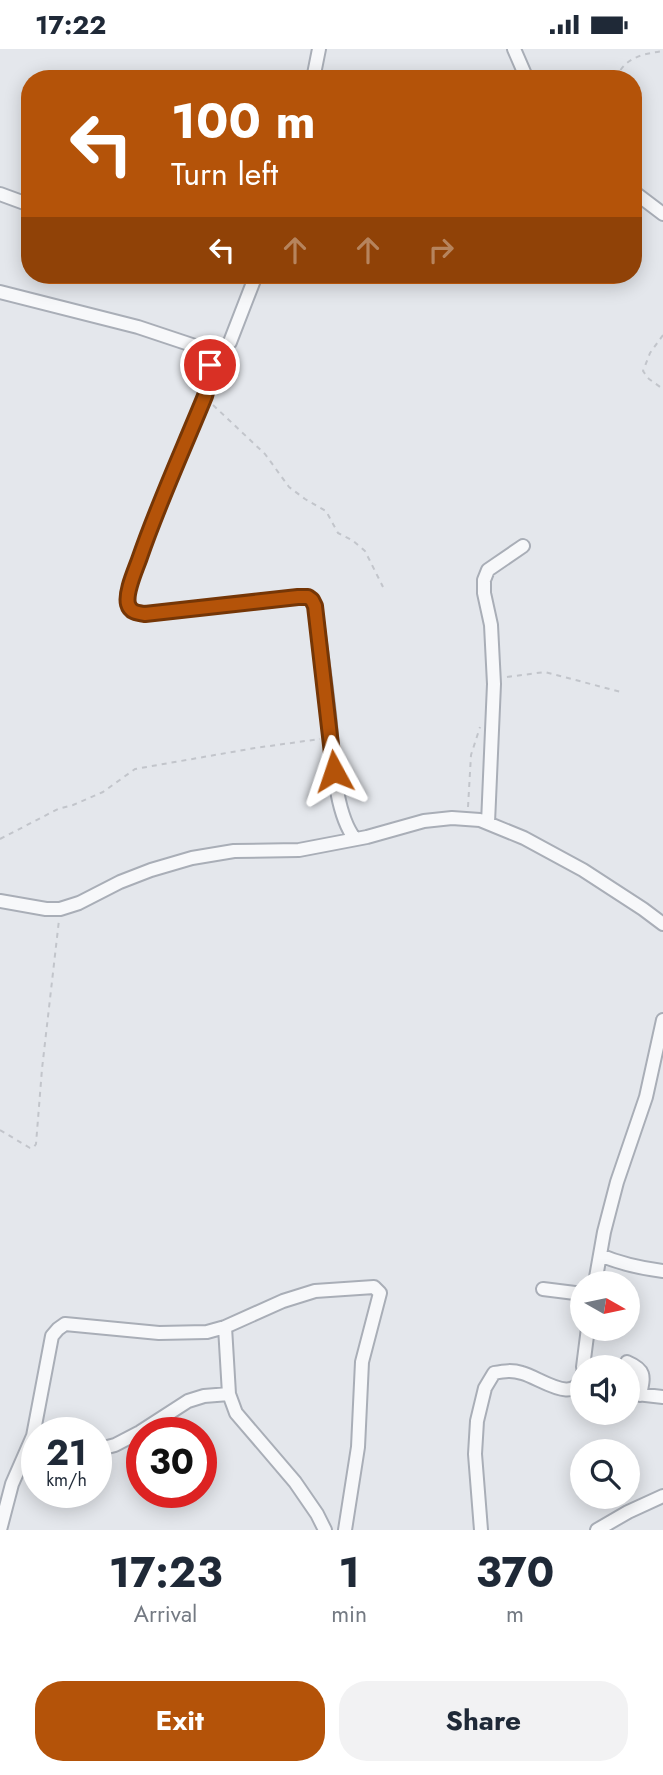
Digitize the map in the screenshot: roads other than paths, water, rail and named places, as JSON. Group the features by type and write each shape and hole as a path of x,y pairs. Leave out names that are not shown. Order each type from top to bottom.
{"street":[{"path":"315,70 319,49"},
{"path":"514,49 523,70"},
{"path":"0,194 21,202"},
{"path":"642,198 663,213"},
{"path":"0,292 138,327 207,350 221,349 230,342 250,284"},
{"path":"207,350 210,378 205,396 155,514 131,581 127,601 130,609 145,614 284,598 308,597 312,600 315,606 334,771 345,822 355,839"},
{"path":"488,823 494,684 491,625 484,580 488,570 523,546"},
{"path":"0,901 60,909 79,903 120,882 192,858 234,851 299,850 424,821 452,818 480,820 524,838 583,870 663,924"},
{"path":"328,845 345,822"},
{"path":"597,1271 617,1182 646,1097 663,1020"},
{"path":"600,1255 621,1264 663,1271"},
{"path":"37,1417 52,1336 65,1324 159,1333 207,1332 315,1291 374,1287 380,1293 362,1362 358,1447 345,1530"},
{"path":"543,1289 570,1292"},
{"path":"225,1327 229,1394 236,1413 295,1482 325,1530"},
{"path":"640,1369 640,1386"},
{"path":"481,1530 475,1454 477,1420 485,1388 494,1373 509,1370 525,1373 556,1388 570,1389"},
{"path":"112,1446 140,1432 188,1401 229,1394"},
{"path":"640,1395 663,1397"},
{"path":"0,1530 12,1484 21,1470"},
{"path":"597,1530 663,1496"}]}
